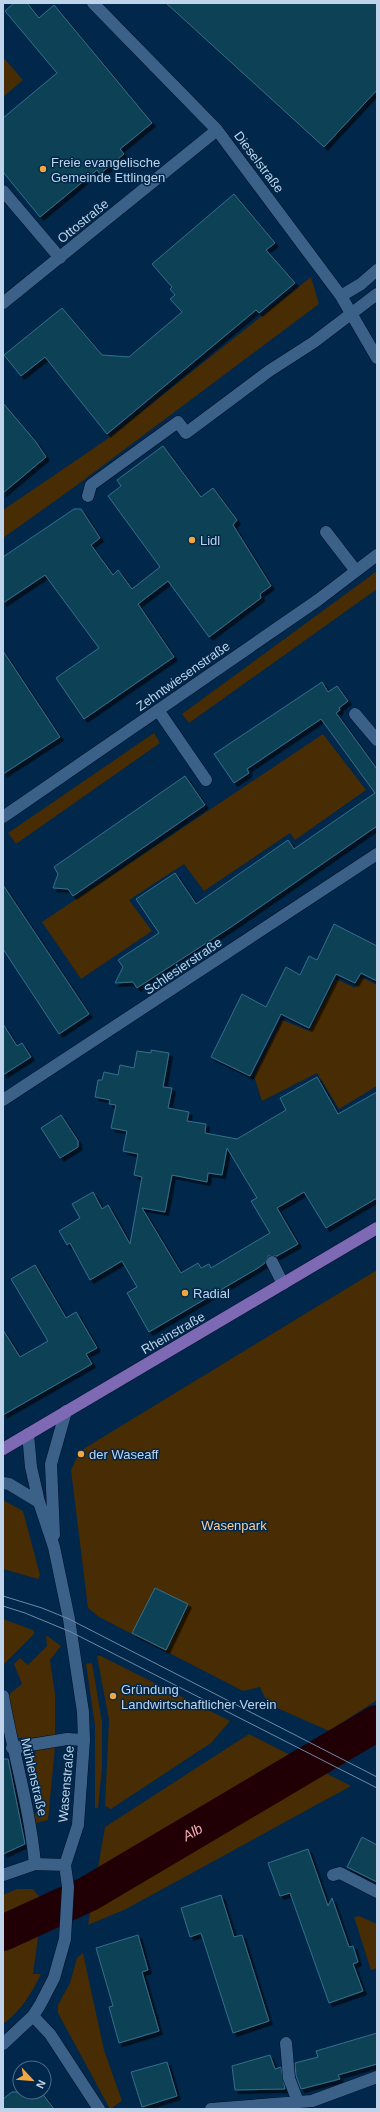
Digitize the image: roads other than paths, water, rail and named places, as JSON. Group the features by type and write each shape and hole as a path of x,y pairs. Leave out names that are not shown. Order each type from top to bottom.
{"main road":[{"name":"Rheinstraße","path":"3,1449 377,1228"}],"street":[{"name":"Dieselstraße","path":"93,3 217,130 341,296 377,358"},
{"name":"Ottostraße","path":"3,303 217,130"},
{"path":"3,191 60,258"},
{"path":"341,296 361,284 377,270"},
{"path":"88,496 91,485 178,422 186,432 269,371 314,342 377,294"},
{"path":"326,532 356,571"},
{"name":"Zehntwiesenstraße","path":"3,817 318,600 377,555"},
{"path":"158,710 206,780"},
{"path":"355,714 377,740"},
{"name":"Schlesierstraße","path":"3,1100 377,854"},
{"path":"272,1262 283,1284"},
{"name":"Wasenstraße","path":"54,1547 51,1464 66,1411"},
{"name":"Wasenstraße","path":"3,2044 33,2016 54,1978 66,1934 68,1887 65,1865 78,1825 84,1740 83,1712 73,1647 54,1547 39,1502 31,1467 28,1434"},
{"path":"3,1483 9,1484 39,1502"},
{"name":"Mühlenstraße","path":"3,1696 12,1748 32,1826 35,1864"},
{"path":"12,1748 67,1739 84,1740"},
{"path":"3,1875 35,1864 65,1865"},
{"path":"334,1875 340,1873 377,1892"},
{"path":"33,2016 50,2034 99,2109"},
{"path":"286,2043 289,2078 298,2102"},
{"path":"211,2109 312,2101 377,2077"}],"waterway":[{"name":"Alb","path":"3,1933 88,1894 377,1723"}],"tram line":[{"path":"3,1596 42,1608 69,1619 377,1777"},
{"path":"3,1606 25,1613 71,1632 377,1788"}],"place":[{"name":"Freie evangelische Gemeinde Ettlingen","path":"43,169"},
{"name":"Lidl","path":"192,540"},
{"name":"Radial","path":"185,1293"},
{"name":"der Waseaff","path":"81,1454"},
{"name":"Gründung Landwirtschaftlicher Verein","path":"113,1696"}],"park label":[{"name":"Wasenpark","path":"234,1525"}]}
